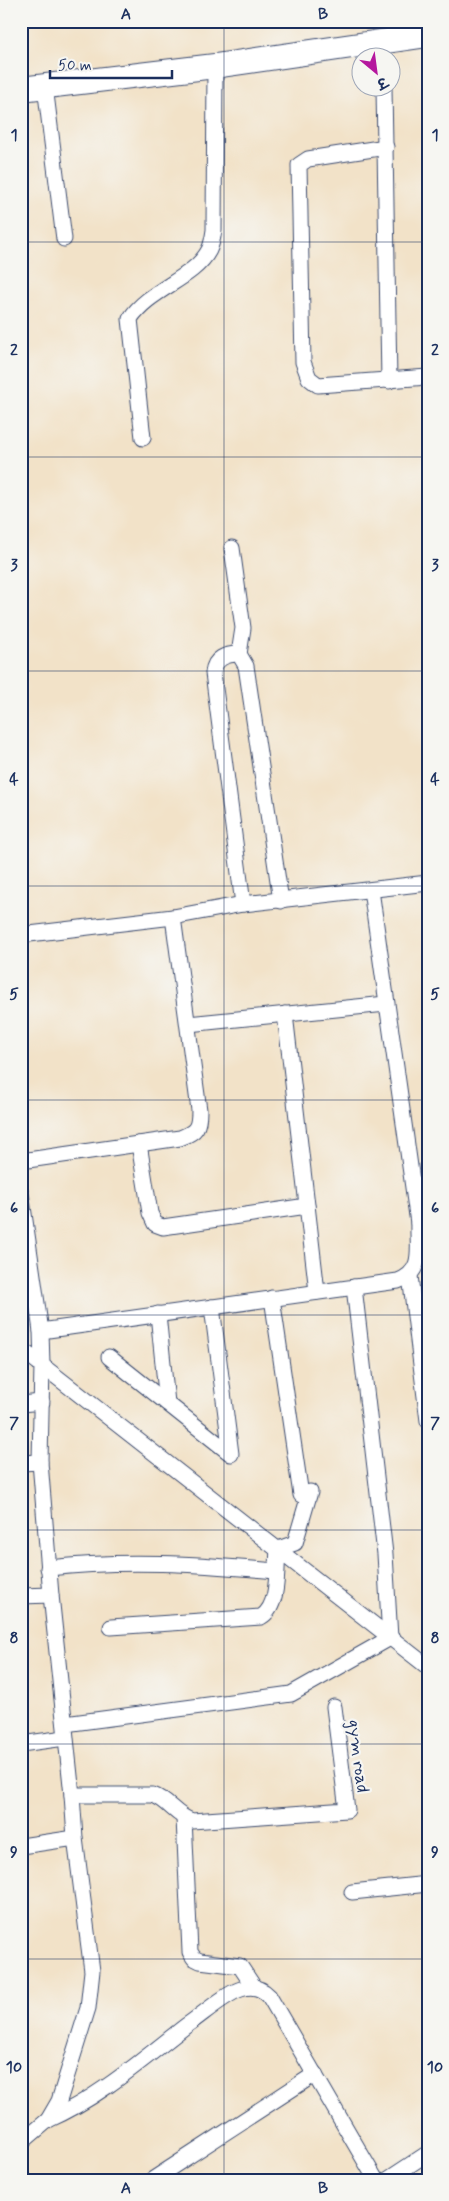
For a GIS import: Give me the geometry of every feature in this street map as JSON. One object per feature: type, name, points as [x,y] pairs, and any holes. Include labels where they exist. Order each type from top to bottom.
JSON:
[{"type":"main road","points":[[389,48],[428,35]]},
{"type":"main road","points":[[21,89],[215,66],[352,53]]},
{"type":"street","points":[[143,438],[130,318],[139,306],[202,261],[210,248],[214,230],[215,66]]},
{"type":"street","points":[[44,86],[64,239]]},
{"type":"street","points":[[384,98],[389,381]]},
{"type":"street","points":[[386,148],[308,159],[299,165],[305,370],[309,378],[318,385],[428,377]]},
{"type":"street","points":[[232,548],[243,628],[239,654],[246,666],[281,901]]},
{"type":"street","points":[[239,654],[230,654],[220,659],[214,664],[213,673],[243,904]]},
{"type":"street","points":[[21,935],[173,917],[243,904],[281,901],[428,882]]},
{"type":"street","points":[[41,1330],[398,1281],[410,1276],[416,1267],[423,1219],[386,1004],[371,890]]},
{"type":"street","points":[[21,1161],[180,1138],[194,1133],[199,1125],[199,1110],[173,917]]},
{"type":"street","points":[[188,1024],[386,1004]]},
{"type":"street","points":[[285,1014],[317,1292]]},
{"type":"street","points":[[139,1144],[150,1213],[155,1224],[163,1227],[307,1206]]},
{"type":"street","points":[[21,1193],[41,1330],[42,1402],[40,1462],[48,1568],[75,1838],[92,1971],[88,2008],[59,2101],[48,2120]]},
{"type":"street","points":[[410,1276],[428,1421]]},
{"type":"street","points":[[354,1287],[385,1554],[390,1638]]},
{"type":"street","points":[[272,1298],[306,1494],[295,1543],[278,1549]]},
{"type":"street","points":[[109,1357],[168,1403],[228,1454],[232,1453],[212,1307]]},
{"type":"street","points":[[158,1314],[168,1403]]},
{"type":"street","points":[[21,1349],[428,1667]]},
{"type":"street","points":[[21,1404],[42,1402]]},
{"type":"street","points":[[21,1463],[40,1462]]},
{"type":"street","points":[[111,1627],[261,1616],[268,1613],[273,1604],[278,1549]]},
{"type":"street","points":[[48,1568],[146,1562],[184,1562],[276,1571]]},
{"type":"street","points":[[21,1596],[51,1595]]},
{"type":"street","points":[[21,1744],[65,1731],[291,1694],[390,1638]]},
{"type":"street","name":"gym road","points":[[184,1818],[192,1821],[346,1810],[334,1707]]},
{"type":"street","points":[[72,1795],[153,1795],[161,1798],[184,1818],[190,1952],[194,1958],[200,1961],[240,1966],[254,1987]]},
{"type":"street","points":[[21,1846],[75,1838]]},
{"type":"street","points":[[352,1892],[428,1884]]},
{"type":"street","points":[[21,2143],[48,2120],[84,2103],[208,2010],[240,1989],[254,1987],[263,1990],[269,1996],[376,2180]]},
{"type":"street","points":[[152,2180],[314,2074]]},
{"type":"street","points":[[387,2180],[428,2153]]},
{"type":"street","points":[[21,2173],[24,2180]]}]
